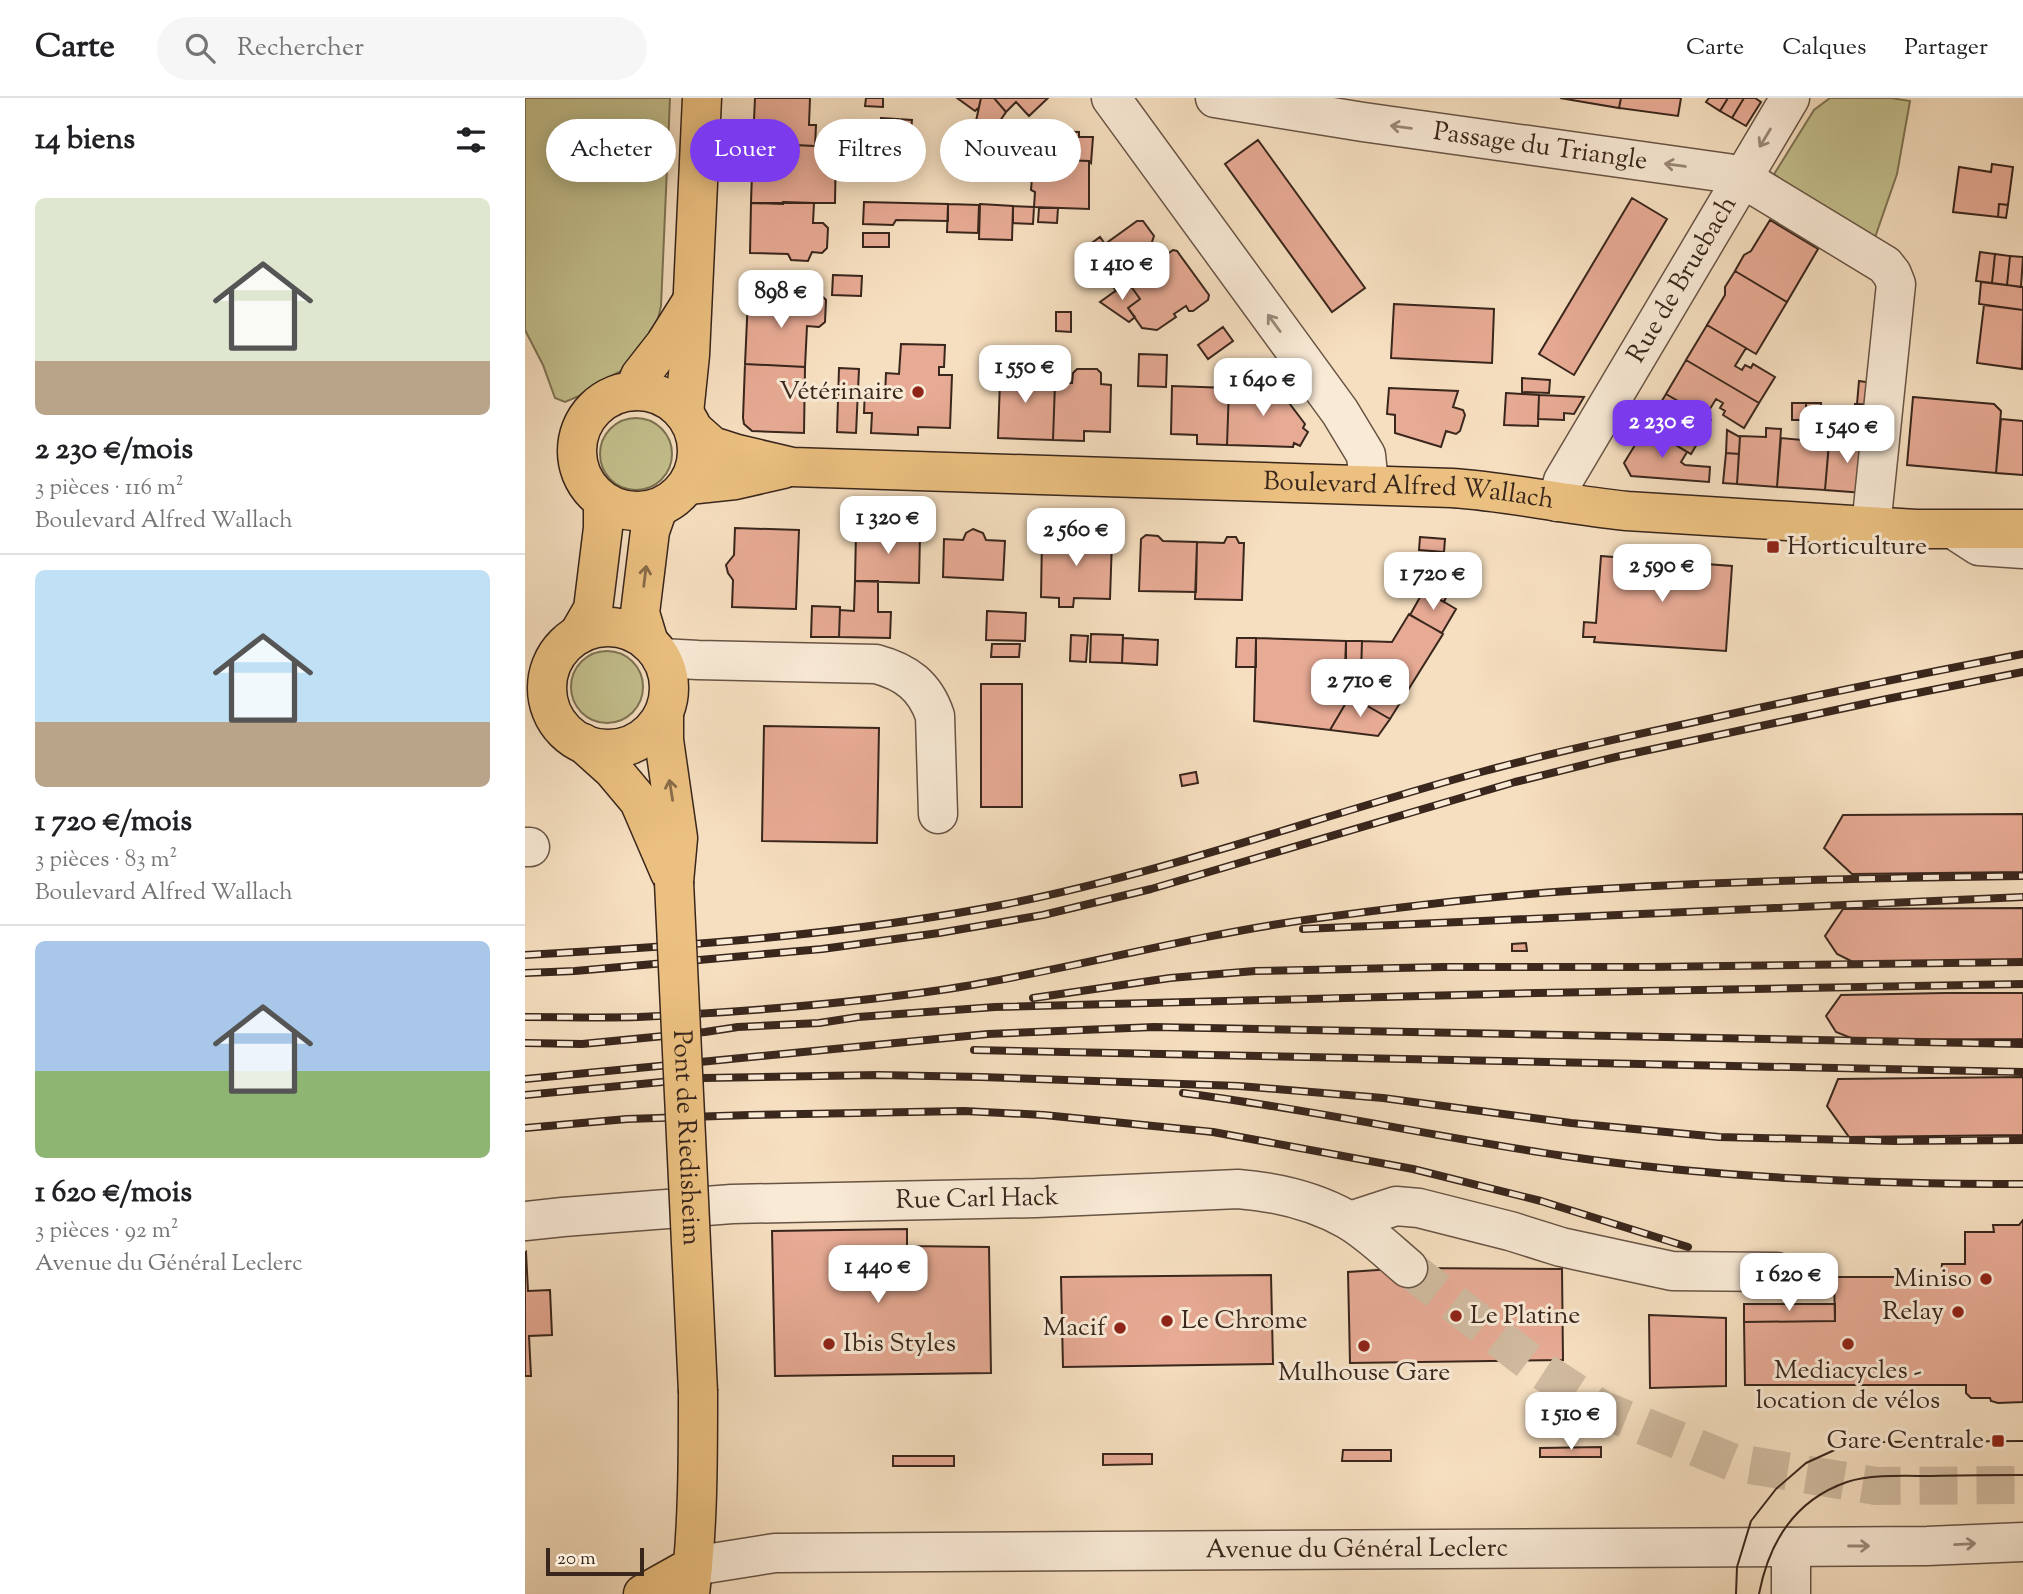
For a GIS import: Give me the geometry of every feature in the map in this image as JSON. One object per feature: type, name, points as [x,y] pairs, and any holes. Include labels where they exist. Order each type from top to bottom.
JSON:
[{"type":"main road","points":[[689,422],[670,401],[652,393],[633,391],[615,395],[598,404],[585,418],[578,435],[576,454],[580,472],[589,489],[603,502],[621,510],[639,512],[658,508],[675,499],[688,485],[695,468],[697,449],[689,422],[702,98]]},
{"type":"main road","points":[[633,391],[640,376],[692,302]]},
{"type":"main road","name":"Boulevard Alfred Wallach","points":[[689,422],[712,446],[792,467],[1369,484],[1490,491],[1627,511],[1871,527],[2023,529]]},
{"type":"main road","name":"Boulevard Alfred Wallach","points":[[688,485],[735,480],[792,467]]},
{"type":"main road","points":[[578,635],[593,609],[603,528],[603,502]]},
{"type":"main road","points":[[658,508],[650,531],[640,613],[668,676],[669,695],[664,713],[664,740],[678,838],[674,882]]},
{"type":"main road","points":[[655,650],[633,632],[615,627],[596,628],[578,635],[539,664],[547,681],[548,700],[540,719],[583,743],[614,770],[639,802],[674,882]]},
{"type":"main road","points":[[583,743],[601,749],[620,748],[638,741],[653,729],[664,713]]},
{"type":"main road","name":"Pont de Riedisheim","points":[[674,882],[698,1392],[692,1580]]},
{"type":"main road","points":[[643,1594],[692,1580]]},
{"type":"street","points":[[1111,98],[1339,412],[1366,455],[1369,484]]},
{"type":"street","name":"Passage du Triangle","points":[[1215,98],[1363,122],[1727,173],[1742,178],[1885,265],[1896,284],[1871,527]]},
{"type":"street","name":"Rue de Bruebach","points":[[1557,502],[1563,481],[1790,98]]},
{"type":"street","points":[[1956,530],[1979,546],[2023,549]]},
{"type":"street","points":[[655,650],[698,660],[876,664],[894,668],[921,689],[936,716],[937,814]]},
{"type":"street","name":"Rue Carl Hack","points":[[525,1221],[732,1204],[836,1216],[1036,1198],[1238,1189],[1297,1197],[1319,1205],[1350,1221],[1408,1268]]},
{"type":"street","points":[[1350,1221],[1396,1206],[1419,1208],[1561,1247],[1672,1271],[1777,1272]]},
{"type":"street","name":"Avenue du Général Leclerc","points":[[692,1580],[775,1553],[1927,1546],[2023,1542]]},
{"type":"street","points":[[1791,1547],[1791,1594]]},
{"type":"shaded area","points":[[525,98],[670,98],[669,119],[546,119],[546,182],[666,182],[661,306],[655,331],[623,370],[565,402],[555,398],[543,365],[525,330]]},
{"type":"shaded area","points":[[1830,98],[1891,98],[1910,101],[1897,174],[1872,246],[1768,184],[1814,110]]},
{"type":"shaded area","points":[[636,418],[656,424],[666,434],[672,454],[666,474],[656,484],[636,490],[616,484],[606,474],[600,454],[606,434],[616,424]]},
{"type":"shaded area","points":[[607,651],[627,657],[637,667],[643,687],[637,707],[627,717],[607,723],[587,717],[577,707],[571,687],[577,667],[587,657]]},
{"type":"building","points":[[755,98],[810,98],[809,125],[814,125],[814,146],[800,145],[800,119],[754,119]]},
{"type":"building","points":[[866,98],[883,98],[883,107],[865,106]]},
{"type":"building","points":[[957,98],[981,98],[978,111],[975,111]]},
{"type":"building","points":[[981,98],[994,98],[1006,112],[1001,119],[976,119]]},
{"type":"building","points":[[994,98],[1048,98],[1029,116],[1016,102],[1006,112]]},
{"type":"building","points":[[1560,98],[1621,98],[1619,108]]},
{"type":"building","points":[[1621,98],[1681,98],[1678,116],[1619,108]]},
{"type":"building","points":[[1709,98],[1728,98],[1720,111],[1706,102]]},
{"type":"building","points":[[1728,98],[1744,98],[1732,118],[1720,111]]},
{"type":"building","points":[[1744,98],[1755,98],[1761,102],[1746,126],[1732,118]]},
{"type":"building","points":[[1081,137],[1093,137],[1091,163],[1081,161]]},
{"type":"building","points":[[1258,140],[1365,288],[1332,312],[1225,164]]},
{"type":"building","points":[[800,145],[814,146],[814,182],[835,182],[835,203],[751,203],[752,182],[800,182]]},
{"type":"building","points":[[1081,161],[1089,161],[1089,209],[1034,207],[1035,192],[1031,190],[1032,182],[1081,182]]},
{"type":"building","points":[[1992,164],[2013,167],[2008,205],[1999,204],[1998,217],[1953,212],[1959,167],[1991,172]]},
{"type":"building","points":[[1632,198],[1667,219],[1574,375],[1539,354]]},
{"type":"building","points":[[864,202],[948,204],[948,221],[896,220],[893,225],[863,224]]},
{"type":"building","points":[[751,203],[814,203],[813,223],[823,223],[828,228],[827,248],[822,253],[812,252],[808,261],[791,260],[788,254],[750,253]]},
{"type":"building","points":[[948,204],[979,205],[978,233],[947,232]]},
{"type":"building","points":[[980,204],[1013,206],[1012,240],[979,239]]},
{"type":"building","points":[[1999,204],[2008,205],[2006,218],[1998,217]]},
{"type":"building","points":[[1013,206],[1034,207],[1033,224],[1013,223]]},
{"type":"building","points":[[1039,208],[1058,208],[1057,223],[1038,222]]},
{"type":"building","points":[[1770,220],[1818,249],[1787,302],[1735,271]]},
{"type":"building","points":[[1137,221],[1143,221],[1154,236],[1152,242],[1163,257],[1116,291],[1105,275],[1099,280],[1089,265],[1094,261],[1085,248],[1100,237],[1105,244]]},
{"type":"building","points":[[863,233],[889,233],[889,247],[863,247]]},
{"type":"building","points":[[1173,250],[1177,251],[1209,295],[1208,300],[1193,311],[1189,311],[1186,306],[1157,330],[1142,328],[1128,308],[1140,299],[1128,282]]},
{"type":"building","points":[[1980,252],[1995,254],[1992,283],[1976,281]]},
{"type":"building","points":[[1995,254],[2010,256],[2007,285],[1992,283]]},
{"type":"building","points":[[2010,256],[2023,257],[2021,287],[2007,285]]},
{"type":"building","points":[[1735,271],[1787,302],[1756,354],[1707,325],[1725,295],[1725,287]]},
{"type":"building","points":[[833,275],[862,276],[861,296],[832,295]]},
{"type":"building","points":[[1128,282],[1140,299],[1128,308],[1135,317],[1129,322],[1100,302]]},
{"type":"building","points":[[1981,282],[2023,287],[2023,310],[1979,304]]},
{"type":"building","points":[[813,295],[821,295],[826,300],[825,322],[819,327],[807,326],[805,367],[745,364],[748,298],[808,300]]},
{"type":"building","points":[[1394,304],[1494,309],[1492,363],[1391,358]]},
{"type":"building","points":[[1984,305],[2023,310],[2022,369],[1977,363]]},
{"type":"building","points":[[1056,312],[1071,312],[1071,332],[1056,331]]},
{"type":"building","points":[[1707,325],[1746,348],[1735,366],[1742,370],[1745,365],[1751,368],[1753,364],[1775,377],[1759,403],[1686,360]]},
{"type":"building","points":[[1223,327],[1233,341],[1208,359],[1198,345]]},
{"type":"building","name":"Vétérinaire","points":[[901,344],[945,345],[944,367],[939,367],[939,375],[952,375],[950,428],[918,427],[918,435],[871,433],[872,413],[864,413],[865,388],[881,389],[881,396],[885,396],[886,373],[899,374]]},
{"type":"building","points":[[1139,354],[1167,355],[1166,387],[1138,386]]},
{"type":"building","points":[[1011,360],[1025,361],[1028,364],[1028,374],[1033,382],[1055,383],[1053,440],[998,438],[1000,381]]},
{"type":"building","points":[[1686,360],[1759,403],[1744,428],[1723,415],[1725,411],[1720,408],[1723,403],[1716,399],[1705,417],[1666,394]]},
{"type":"building","points":[[745,364],[805,367],[804,433],[752,431],[744,424]]},
{"type":"building","points":[[839,368],[859,369],[856,433],[837,432]]},
{"type":"building","points":[[1077,369],[1097,369],[1101,373],[1101,384],[1111,385],[1110,432],[1084,431],[1084,441],[1053,440],[1055,383],[1072,383],[1073,373]]},
{"type":"building","points":[[1261,377],[1271,379],[1305,424],[1303,428],[1308,432],[1300,446],[1294,443],[1293,447],[1227,445],[1229,388],[1231,387],[1230,391],[1250,392],[1251,385]]},
{"type":"building","points":[[1522,378],[1550,380],[1549,393],[1522,392]]},
{"type":"building","points":[[1859,381],[1873,383],[1871,405],[1857,404]]},
{"type":"building","points":[[1172,386],[1229,388],[1227,445],[1197,444],[1197,435],[1171,434]]},
{"type":"building","points":[[1389,388],[1458,391],[1453,407],[1463,410],[1465,415],[1460,431],[1456,434],[1446,431],[1441,447],[1395,433],[1395,415],[1387,414]]},
{"type":"building","points":[[1506,393],[1539,395],[1538,426],[1504,425]]},
{"type":"building","points":[[1666,394],[1711,420],[1691,454],[1646,427]]},
{"type":"building","points":[[1539,395],[1584,397],[1574,414],[1564,413],[1564,420],[1538,419]]},
{"type":"building","points":[[1913,397],[1994,404],[2001,411],[1996,473],[1907,465]]},
{"type":"building","points":[[1792,403],[1806,403],[1806,420],[1792,420]]},
{"type":"building","points":[[1806,403],[1821,403],[1820,421],[1806,420]]},
{"type":"building","points":[[1855,404],[1871,405],[1870,422],[1854,421]]},
{"type":"building","points":[[2001,419],[2023,421],[2023,475],[1996,473]]},
{"type":"building","points":[[1646,427],[1687,452],[1681,462],[1685,465],[1710,467],[1709,482],[1631,476],[1624,463]]},
{"type":"building","points":[[1766,428],[1781,429],[1777,487],[1737,484],[1740,436],[1766,437]]},
{"type":"building","points":[[1727,430],[1740,437],[1739,454],[1726,453]]},
{"type":"building","points":[[1814,431],[1830,432],[1825,490],[1777,487],[1781,438],[1813,441]]},
{"type":"building","points":[[1852,434],[1868,435],[1864,493],[1825,490],[1829,442],[1851,443]]},
{"type":"building","points":[[1726,453],[1739,454],[1737,484],[1723,483]]},
{"type":"building","points":[[889,524],[896,527],[900,533],[920,534],[919,583],[855,581],[856,532],[877,533],[881,527]]},
{"type":"building","points":[[735,528],[799,530],[796,609],[732,607],[733,580],[726,565],[734,555]]},
{"type":"building","points":[[973,529],[983,533],[986,540],[1005,541],[1003,580],[943,577],[944,539],[963,540],[966,533]]},
{"type":"building","points":[[1075,531],[1084,532],[1089,539],[1112,540],[1110,599],[1074,598],[1073,607],[1059,607],[1059,598],[1041,597],[1042,538],[1065,538]]},
{"type":"building","points":[[1146,535],[1158,536],[1163,541],[1197,542],[1196,592],[1139,591],[1141,539]]},
{"type":"building","points":[[1227,537],[1236,537],[1239,543],[1244,543],[1242,600],[1195,599],[1197,542],[1224,543]]},
{"type":"building","points":[[1420,537],[1445,539],[1444,552],[1419,550]]},
{"type":"building","points":[[1601,556],[1732,566],[1726,651],[1594,642],[1595,637],[1583,637],[1584,622],[1596,623]]},
{"type":"building","points":[[855,581],[878,581],[878,612],[891,612],[890,638],[839,637],[840,610],[854,611]]},
{"type":"building","points":[[1424,590],[1456,609],[1442,633],[1410,615]]},
{"type":"building","points":[[1440,591],[1447,595],[1444,602],[1437,598]]},
{"type":"building","points":[[812,606],[840,607],[839,637],[811,637]]},
{"type":"building","points":[[987,611],[1026,613],[1025,641],[986,640]]},
{"type":"building","points":[[1409,614],[1443,634],[1390,719],[1344,695],[1345,681],[1358,682],[1361,676],[1362,641],[1392,642]]},
{"type":"building","points":[[1091,634],[1123,635],[1122,663],[1090,662]]},
{"type":"building","points":[[1071,635],[1088,636],[1086,662],[1070,661]]},
{"type":"building","points":[[1123,638],[1158,640],[1157,665],[1122,663]]},
{"type":"building","points":[[1237,638],[1256,638],[1256,667],[1236,667]]},
{"type":"building","points":[[1256,638],[1346,641],[1344,695],[1350,696],[1330,730],[1254,721]]},
{"type":"building","points":[[1346,641],[1362,641],[1361,673],[1346,672]]},
{"type":"building","points":[[992,644],[1020,644],[1019,657],[991,657]]},
{"type":"building","points":[[1346,672],[1361,673],[1358,682],[1345,681]]},
{"type":"building","points":[[981,684],[1022,684],[1022,807],[981,807]]},
{"type":"building","points":[[1350,696],[1390,719],[1378,736],[1330,730]]},
{"type":"building","points":[[764,726],[879,728],[877,843],[762,841]]},
{"type":"building","points":[[1196,772],[1198,783],[1182,786],[1180,775]]},
{"type":"building","points":[[2023,814],[2023,872],[1852,874],[1824,848],[1843,815]]},
{"type":"building","points":[[2023,908],[2023,960],[1853,962],[1837,954],[1825,936],[1843,909]]},
{"type":"building","points":[[1526,943],[1527,951],[1512,951],[1512,944]]},
{"type":"building","points":[[2023,993],[2023,1039],[1856,1040],[1836,1032],[1826,1016],[1841,995]]},
{"type":"building","points":[[2023,1077],[2023,1135],[1849,1137],[1827,1106],[1838,1079]]},
{"type":"building","points":[[2023,1220],[2023,1402],[1998,1403],[1990,1398],[1971,1398],[1966,1393],[1966,1385],[1745,1385],[1744,1322],[1835,1321],[1834,1277],[1941,1277],[1942,1264],[1965,1264],[1965,1232],[1994,1232],[1993,1225],[2019,1225]]},
{"type":"building","points":[[907,1229],[907,1246],[989,1247],[991,1373],[775,1376],[772,1231]]},
{"type":"building","points":[[526,1252],[528,1291],[550,1290],[552,1335],[529,1336],[531,1376],[525,1376]]},
{"type":"building","name":"Le Platine","points":[[1408,1268],[1562,1269],[1563,1360],[1350,1363],[1348,1272]]},
{"type":"building","name":"Le Chrome","points":[[1271,1275],[1273,1364],[1063,1367],[1061,1277]]},
{"type":"building","points":[[1744,1304],[1835,1304],[1835,1321],[1744,1322]]},
{"type":"building","points":[[1649,1315],[1726,1318],[1726,1386],[1650,1388]]},
{"type":"building","points":[[1601,1447],[1601,1457],[1540,1457],[1540,1448]]},
{"type":"building","points":[[1343,1450],[1391,1450],[1391,1461],[1342,1461]]},
{"type":"building","points":[[1103,1454],[1152,1454],[1152,1464],[1103,1465]]},
{"type":"building","points":[[893,1456],[954,1456],[954,1466],[893,1466]]},
{"type":"tunnel","points":[[1408,1268],[1535,1366],[1601,1409],[1732,1462],[1876,1486],[2023,1485]]},
{"type":"tram line","points":[[1736,1594],[1737,1567],[1751,1521],[1776,1489],[1806,1463],[1839,1448],[1876,1442],[2023,1441]]},
{"type":"tram line","points":[[1759,1594],[1770,1557],[1787,1525],[1813,1500],[1829,1490],[1857,1479],[1878,1477],[2023,1475]]},
{"type":"railway","points":[[525,955],[646,948],[827,931],[1007,904],[1127,876],[1535,758],[1780,703],[2023,654]]},
{"type":"railway","points":[[525,973],[822,949],[1043,915],[1151,889],[1515,782],[1616,757],[2023,672]]},
{"type":"railway","points":[[525,1017],[678,1015],[871,999],[1038,973],[1260,927],[1503,896],[1739,882],[2023,876]]},
{"type":"railway","points":[[1303,929],[2023,897]]},
{"type":"railway","points":[[1033,998],[1170,978],[1255,971],[2023,962]]},
{"type":"railway","points":[[525,1043],[582,1044],[738,1027],[819,1023],[858,1017],[995,1007],[2023,984]]},
{"type":"railway","points":[[525,1079],[988,1034],[1154,1027],[2023,1044]]},
{"type":"railway","points":[[974,1050],[2023,1072]]},
{"type":"railway","points":[[525,1095],[704,1078],[878,1075],[981,1077],[1239,1086],[1383,1098],[1571,1123],[1719,1137],[1894,1141],[2023,1140]]},
{"type":"railway","points":[[1183,1093],[1621,1164],[1793,1178],[2023,1184]]},
{"type":"railway","points":[[525,1128],[627,1119],[964,1111],[1044,1115],[1213,1132],[1413,1169],[1541,1201],[1688,1247]]},
{"type":"place","name":"Vétérinaire","points":[[918,392]]},
{"type":"place","name":"Horticulture","points":[[1773,547]]},
{"type":"place","name":"Miniso","points":[[1986,1279]]},
{"type":"place","name":"Relay","points":[[1958,1312]]},
{"type":"place","name":"Le Platine","points":[[1456,1316]]},
{"type":"place","name":"Le Chrome","points":[[1167,1321]]},
{"type":"place","name":"Macif","points":[[1120,1328]]},
{"type":"place","name":"Ibis Styles","points":[[829,1344]]},
{"type":"place","name":"Mediacycles - location de vélos","points":[[1848,1344]]},
{"type":"place","name":"Mulhouse Gare","points":[[1364,1346]]},
{"type":"place","name":"Gare Centrale","points":[[1998,1441]]}]
